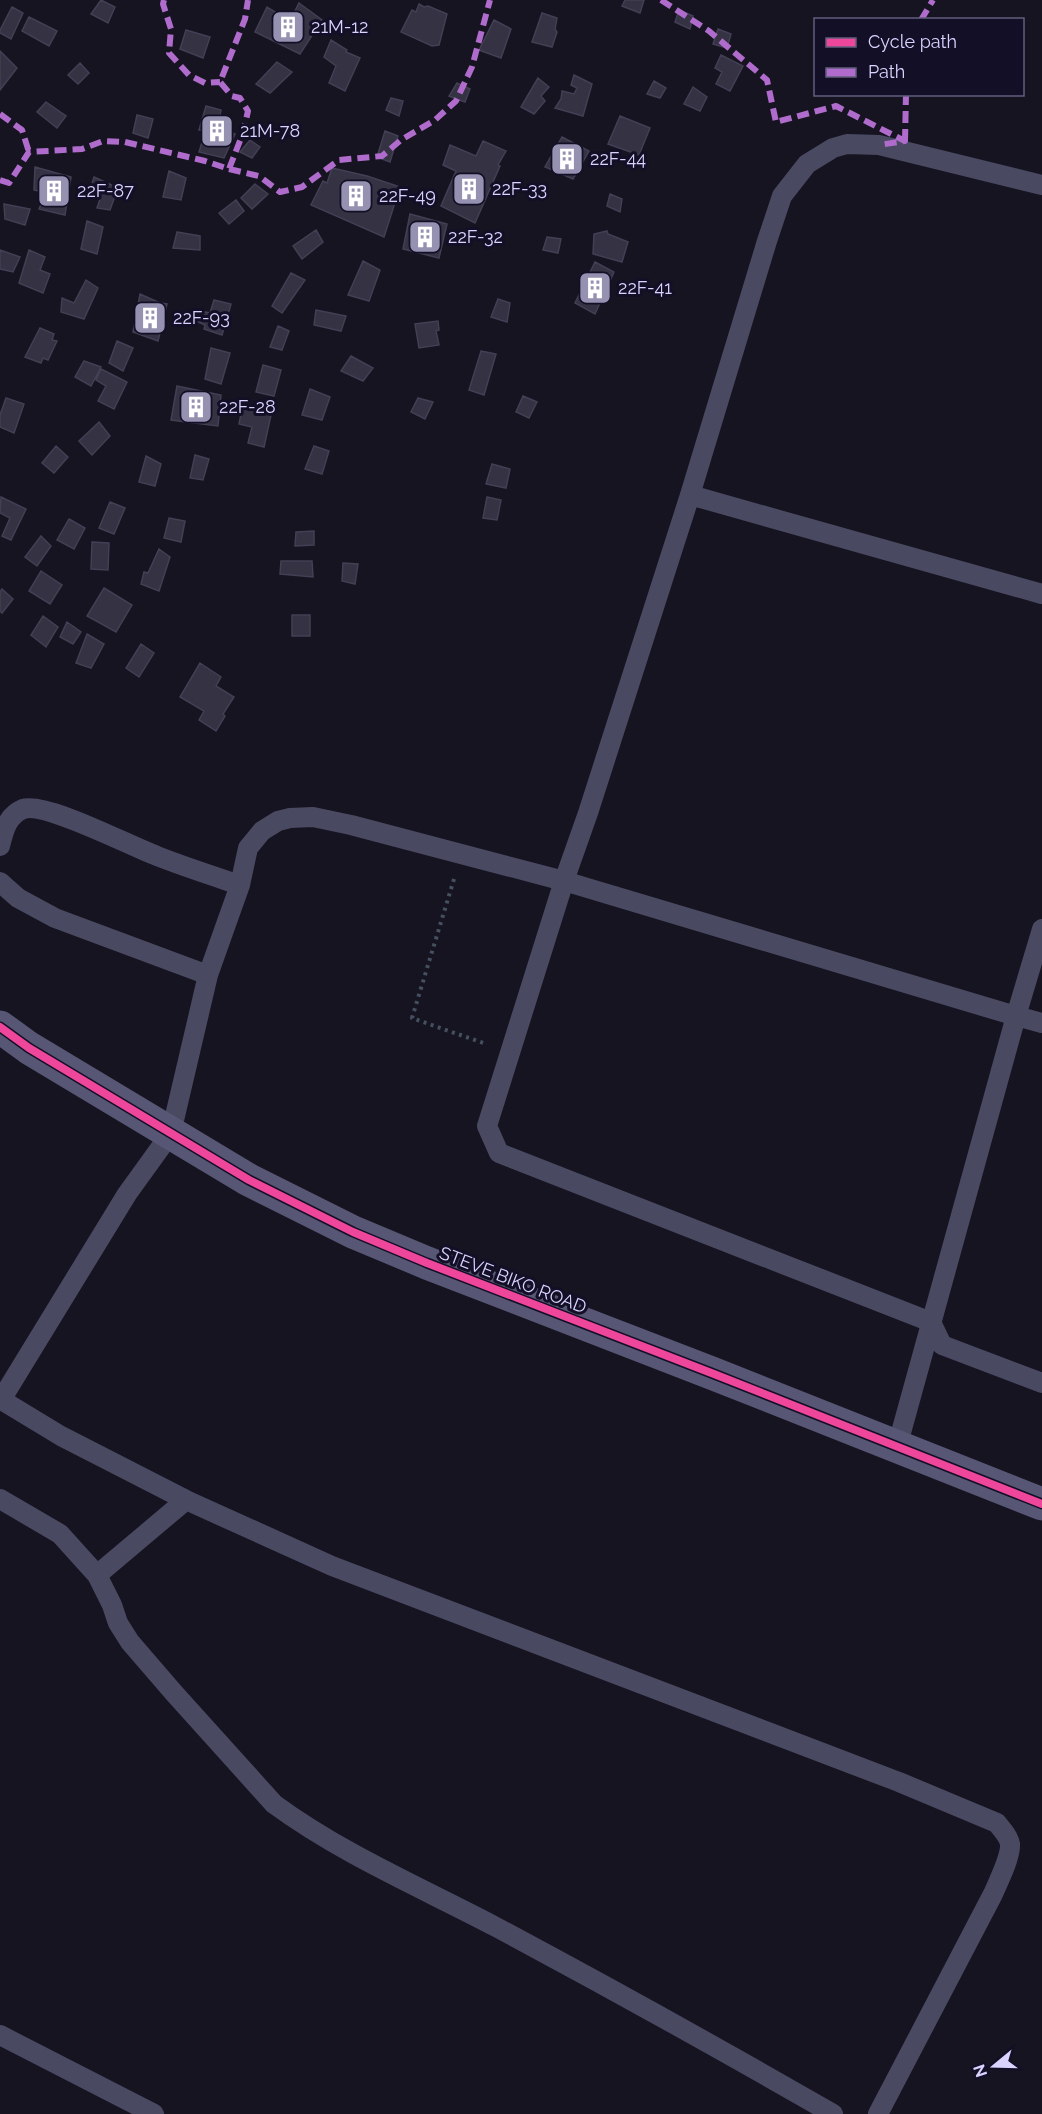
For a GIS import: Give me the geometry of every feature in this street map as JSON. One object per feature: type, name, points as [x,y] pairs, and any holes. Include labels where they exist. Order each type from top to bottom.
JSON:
[{"type":"street","name":"STEVE BIKO ROAD","points":[[0,1028],[29,1048],[249,1180],[353,1232],[1042,1504]]},
{"type":"lane","points":[[1042,185],[879,145],[847,144],[833,148],[807,164],[782,196],[690,495],[487,1126],[499,1153],[931,1322],[942,1345],[1042,1383]]},
{"type":"lane","points":[[690,495],[1042,594]]},
{"type":"lane","points":[[0,846],[7,822],[12,816],[24,808],[35,807],[57,813],[157,856],[240,885]]},
{"type":"lane","points":[[878,2114],[993,1894],[1010,1844],[997,1823],[899,1782],[332,1566],[186,1500],[61,1436],[0,1399],[127,1194],[171,1133],[208,975],[240,885],[248,848],[269,825],[290,818],[313,818],[351,825],[564,881],[1042,1023]]},
{"type":"lane","points":[[0,882],[18,898],[55,918],[208,975]]},
{"type":"lane","points":[[897,1447],[1042,929]]},
{"type":"lane","points":[[0,1499],[60,1534],[97,1575],[118,1623],[130,1642],[267,1797],[294,1819],[711,2044],[833,2114]]},
{"type":"lane","points":[[97,1575],[186,1500]]},
{"type":"lane","points":[[0,2035],[154,2114]]},
{"type":"path","points":[[462,854],[412,1018],[510,1053]]},
{"type":"building","points":[[101,0],[115,7],[108,23],[91,14]]},
{"type":"building","points":[[625,0],[644,0],[640,13],[622,6]]},
{"type":"building","name":"21M-12","points":[[299,3],[322,20],[300,54],[255,32],[267,7],[290,21]]},
{"type":"building","points":[[419,4],[447,14],[439,45],[432,46],[401,32],[412,10],[416,12]]},
{"type":"building","points":[[12,7],[23,13],[11,39],[0,33],[0,30]]},
{"type":"building","points":[[679,10],[693,16],[690,29],[675,22]]},
{"type":"building","points":[[542,13],[557,18],[555,29],[557,32],[552,47],[532,42]]},
{"type":"building","points":[[29,17],[57,31],[49,46],[22,31]]},
{"type":"building","points":[[494,20],[511,29],[501,58],[479,50]]},
{"type":"building","points":[[718,29],[731,34],[727,48],[713,44]]},
{"type":"building","points":[[186,30],[210,37],[203,58],[180,49]]},
{"type":"building","points":[[331,40],[347,50],[346,52],[360,58],[345,91],[329,83],[336,66],[324,57]]},
{"type":"building","points":[[0,51],[17,68],[0,90]]},
{"type":"building","points":[[721,55],[743,66],[730,91],[716,84],[722,72],[715,68]]},
{"type":"building","points":[[277,62],[292,72],[270,93],[256,84]]},
{"type":"building","points":[[80,63],[89,73],[78,84],[68,75]]},
{"type":"building","points":[[574,75],[592,84],[583,116],[555,108],[561,99],[562,91],[574,94],[577,88],[571,85]]},
{"type":"building","points":[[538,78],[549,87],[541,96],[545,101],[534,114],[521,107]]},
{"type":"building","points":[[654,81],[666,88],[660,98],[647,94]]},
{"type":"building","points":[[457,83],[470,89],[465,102],[449,96]]},
{"type":"building","points":[[693,87],[707,97],[700,111],[684,104]]},
{"type":"building","points":[[391,98],[403,101],[399,116],[386,110]]},
{"type":"building","points":[[46,102],[66,116],[57,128],[37,112]]},
{"type":"building","name":"21M-78","points":[[206,106],[221,110],[218,126],[235,134],[224,158],[199,152],[203,139],[211,140],[213,133],[199,130]]},
{"type":"building","points":[[137,115],[153,119],[148,138],[133,133]]},
{"type":"building","points":[[620,116],[650,128],[639,155],[608,144]]},
{"type":"building","points":[[385,131],[398,136],[390,162],[377,157]]},
{"type":"building","name":"22F-44","points":[[562,137],[589,151],[573,179],[545,167]]},
{"type":"building","points":[[250,140],[260,147],[252,158],[240,152]]},
{"type":"building","name":"22F-33","points":[[483,141],[506,151],[498,165],[500,166],[475,223],[441,206],[456,171],[443,165],[450,145],[476,156]]},
{"type":"building","name":"22F-87","points":[[35,167],[71,177],[65,215],[39,209],[46,193],[34,190]]},
{"type":"building","name":"22F-49","points":[[332,168],[400,187],[384,237],[311,205],[323,181],[327,183]]},
{"type":"building","points":[[169,171],[186,178],[181,200],[163,197]]},
{"type":"building","points":[[94,177],[118,188],[110,210],[97,208],[101,196],[90,190]]},
{"type":"building","points":[[255,184],[268,194],[252,209],[241,198]]},
{"type":"building","points":[[610,194],[622,199],[620,212],[607,206]]},
{"type":"building","points":[[236,200],[244,211],[229,224],[219,213]]},
{"type":"building","points":[[4,204],[30,209],[25,225],[5,219]]},
{"type":"building","name":"22F-32","points":[[410,214],[447,224],[439,258],[403,249]]},
{"type":"building","points":[[87,221],[103,227],[97,254],[81,249]]},
{"type":"building","points":[[316,230],[323,242],[302,259],[293,246]]},
{"type":"building","points":[[607,231],[608,234],[628,242],[622,262],[593,254],[594,234]]},
{"type":"building","points":[[177,232],[200,236],[200,250],[173,248]]},
{"type":"building","points":[[547,237],[561,239],[558,253],[543,250]]},
{"type":"building","points":[[0,250],[20,257],[13,272],[0,269]]},
{"type":"building","points":[[29,250],[45,257],[40,270],[50,274],[43,293],[19,283]]},
{"type":"building","points":[[363,261],[380,270],[369,301],[348,295]]},
{"type":"building","name":"22F-41","points":[[595,262],[614,272],[595,314],[575,303]]},
{"type":"building","points":[[291,273],[305,280],[282,313],[272,306]]},
{"type":"building","points":[[86,280],[98,288],[84,319],[61,312],[62,298],[74,303]]},
{"type":"building","name":"22F-93","points":[[140,294],[167,304],[158,341],[133,332]]},
{"type":"building","points":[[498,299],[510,303],[507,322],[491,317]]},
{"type":"building","points":[[214,300],[231,304],[222,335],[204,329],[205,325],[196,321],[196,310],[210,313]]},
{"type":"building","points":[[316,310],[346,316],[341,331],[314,325]]},
{"type":"building","points":[[438,321],[439,330],[436,331],[439,345],[419,348],[415,324]]},
{"type":"building","points":[[278,326],[289,331],[282,350],[270,347]]},
{"type":"building","points":[[40,328],[54,334],[52,340],[57,341],[48,360],[43,358],[41,363],[25,357]]},
{"type":"building","points":[[117,341],[133,348],[123,371],[109,363]]},
{"type":"building","points":[[211,348],[230,353],[221,384],[205,379]]},
{"type":"building","points":[[481,351],[496,354],[484,395],[469,390]]},
{"type":"building","points":[[351,356],[373,368],[363,381],[341,371]]},
{"type":"building","points":[[84,361],[101,367],[91,386],[75,377]]},
{"type":"building","points":[[263,365],[281,370],[274,396],[256,392]]},
{"type":"building","points":[[101,369],[127,382],[114,409],[98,401],[106,386],[96,380]]},
{"type":"building","name":"22F-28","points":[[177,386],[221,395],[218,426],[171,420]]},
{"type":"building","points":[[310,389],[330,397],[322,420],[302,415]]},
{"type":"building","points":[[523,396],[537,402],[529,418],[516,412]]},
{"type":"building","points":[[6,398],[24,404],[14,433],[0,427],[0,415]]},
{"type":"building","points":[[418,398],[433,402],[425,419],[411,412]]},
{"type":"building","points":[[242,409],[271,415],[264,447],[248,443],[252,427],[239,424]]},
{"type":"building","points":[[99,422],[110,436],[92,455],[79,441]]},
{"type":"building","points":[[56,446],[68,457],[54,473],[42,463]]},
{"type":"building","points":[[314,446],[329,451],[322,474],[305,469]]},
{"type":"building","points":[[195,455],[209,459],[203,480],[190,478]]},
{"type":"building","points":[[146,456],[161,464],[155,486],[139,482]]},
{"type":"building","points":[[492,464],[510,469],[506,488],[486,484]]},
{"type":"building","points":[[1,497],[26,509],[11,540],[2,536],[10,518],[0,513]]},
{"type":"building","points":[[487,497],[501,500],[497,520],[483,518]]},
{"type":"building","points":[[110,502],[125,508],[114,534],[99,528]]},
{"type":"building","points":[[169,518],[185,521],[181,542],[164,538]]},
{"type":"building","points":[[69,519],[85,528],[74,549],[57,540]]},
{"type":"building","points":[[314,531],[314,545],[295,546],[296,532]]},
{"type":"building","points":[[41,536],[51,546],[37,566],[25,557]]},
{"type":"building","points":[[92,542],[109,543],[108,570],[91,569]]},
{"type":"building","points":[[159,549],[170,557],[159,591],[141,584],[144,572],[148,573]]},
{"type":"building","points":[[281,561],[312,561],[313,577],[280,574]]},
{"type":"building","points":[[343,563],[358,564],[355,584],[342,581]]},
{"type":"building","points":[[41,571],[62,585],[50,604],[29,591]]},
{"type":"building","points":[[104,588],[132,605],[116,632],[87,616]]},
{"type":"building","points":[[2,589],[13,599],[2,613],[0,611],[0,592]]},
{"type":"building","points":[[292,615],[310,615],[310,636],[292,636]]},
{"type":"building","points":[[43,616],[58,627],[46,647],[31,635]]},
{"type":"building","points":[[67,622],[81,632],[73,644],[60,637]]},
{"type":"building","points":[[87,634],[104,644],[91,668],[76,663]]},
{"type":"building","points":[[141,644],[154,653],[139,677],[126,668]]},
{"type":"building","points":[[200,663],[221,677],[216,686],[234,697],[216,731],[199,720],[204,711],[180,697]]},
{"type":"marked path","points":[[164,0],[163,4],[171,29],[169,53],[189,75],[205,83],[220,82]]},
{"type":"marked path","points":[[0,180],[9,183],[29,152],[82,149],[103,141],[125,142],[229,169],[243,133],[248,111],[240,98],[232,96],[220,82],[245,19],[248,0]]},
{"type":"marked path","points":[[229,169],[259,176],[280,192],[302,187],[339,160],[382,156],[401,140],[435,120],[456,101],[472,67],[490,0]]},
{"type":"marked path","points":[[661,0],[709,31],[767,80],[776,122],[836,106],[905,141],[879,145]]},
{"type":"marked path","points":[[922,18],[933,0]]},
{"type":"marked path","points":[[905,141],[906,96]]},
{"type":"marked path","points":[[0,114],[22,130],[29,152]]},
{"type":"cycle path","points":[[0,1027],[29,1048],[249,1180],[353,1232],[1042,1504]]},
{"type":"place","name":"21M-12","points":[[288,27]]},
{"type":"place","name":"21M-78","points":[[217,131]]},
{"type":"place","name":"22F-44","points":[[567,159]]},
{"type":"place","name":"22F-33","points":[[469,189]]},
{"type":"place","name":"22F-87","points":[[54,191]]},
{"type":"place","name":"22F-49","points":[[356,196]]},
{"type":"place","name":"22F-32","points":[[425,237]]},
{"type":"place","name":"22F-41","points":[[595,288]]},
{"type":"place","name":"22F-93","points":[[150,318]]},
{"type":"place","name":"22F-28","points":[[196,407]]}]
